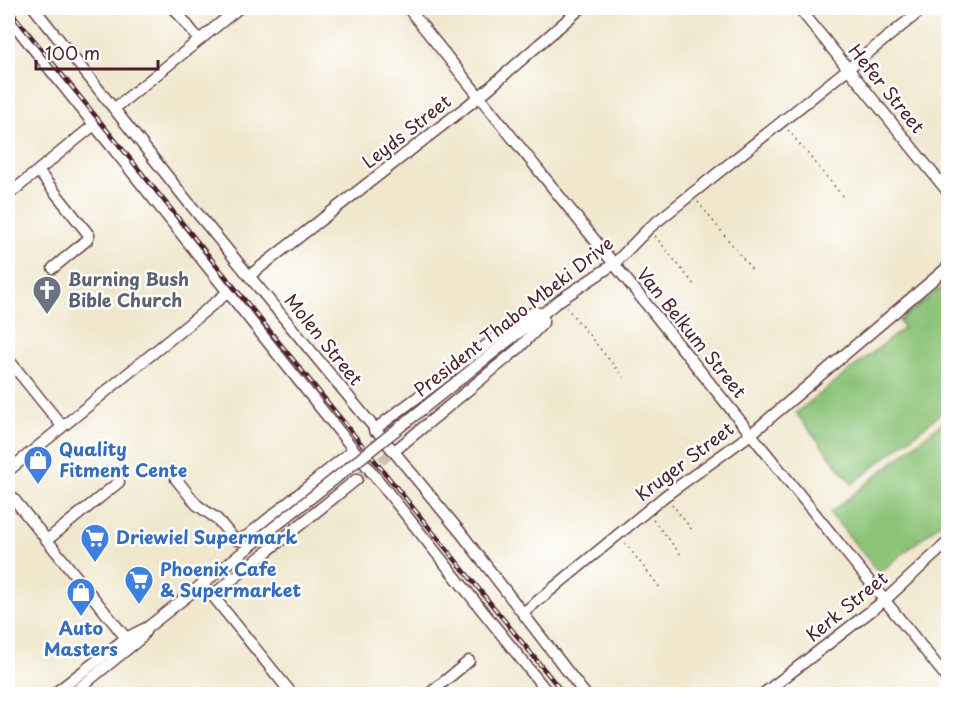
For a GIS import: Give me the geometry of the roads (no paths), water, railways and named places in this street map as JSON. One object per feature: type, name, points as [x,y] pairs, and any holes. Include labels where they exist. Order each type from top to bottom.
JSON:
[{"type":"street","name":"Molen Street","points":[[34,8],[249,276],[461,533],[585,694]]},
{"type":"street","points":[[174,8],[199,40]]},
{"type":"street","points":[[115,108],[239,8]]},
{"type":"street","name":"Van Belkum Street","points":[[408,8],[948,679]]},
{"type":"street","name":"Leyds Street","points":[[249,276],[480,96],[581,8]]},
{"type":"street","name":"Hefer Street","points":[[799,8],[948,192]]},
{"type":"street","name":"President Thabo Mbeki Drive","points":[[54,694],[204,585],[560,300],[614,264],[649,228],[924,8]]},
{"type":"street","points":[[8,17],[549,694]]},
{"type":"street","points":[[8,195],[94,125]]},
{"type":"street","points":[[38,171],[89,235],[87,240],[53,268]]},
{"type":"street","name":"Kruger Street","points":[[524,613],[665,496],[751,434],[948,267]]},
{"type":"street","points":[[8,471],[227,293]]},
{"type":"street","points":[[375,430],[521,319],[534,312],[543,314],[543,323],[519,348],[398,448]]},
{"type":"street","points":[[8,359],[62,426]]},
{"type":"street","points":[[176,479],[197,505],[217,519],[237,540],[247,536],[353,450]]},
{"type":"street","points":[[213,596],[357,479]]},
{"type":"street","points":[[47,540],[119,482]]},
{"type":"street","points":[[8,492],[125,642]]},
{"type":"street","points":[[8,497],[125,642]]},
{"type":"street","name":"Kerk Street","points":[[763,694],[885,600],[948,542]]},
{"type":"street","points":[[204,585],[292,694]]},
{"type":"street","name":"President Thabo Mbeki Drive","points":[[72,694],[125,642]]},
{"type":"street","points":[[429,694],[468,661]]},
{"type":"tunnel","points":[[357,479],[398,448]]},
{"type":"railway","points":[[8,8],[564,694]]},
{"type":"place","name":"Burning Bush Bible Church","points":[[47,316]]},
{"type":"place","name":"Quality Fitment Cente","points":[[38,486]]},
{"type":"place","name":"Driewiel Supermark","points":[[95,564]]},
{"type":"place","name":"Phoenix Cafe & Supermarket","points":[[139,606]]},
{"type":"place","name":"Auto Masters","points":[[81,618]]}]
